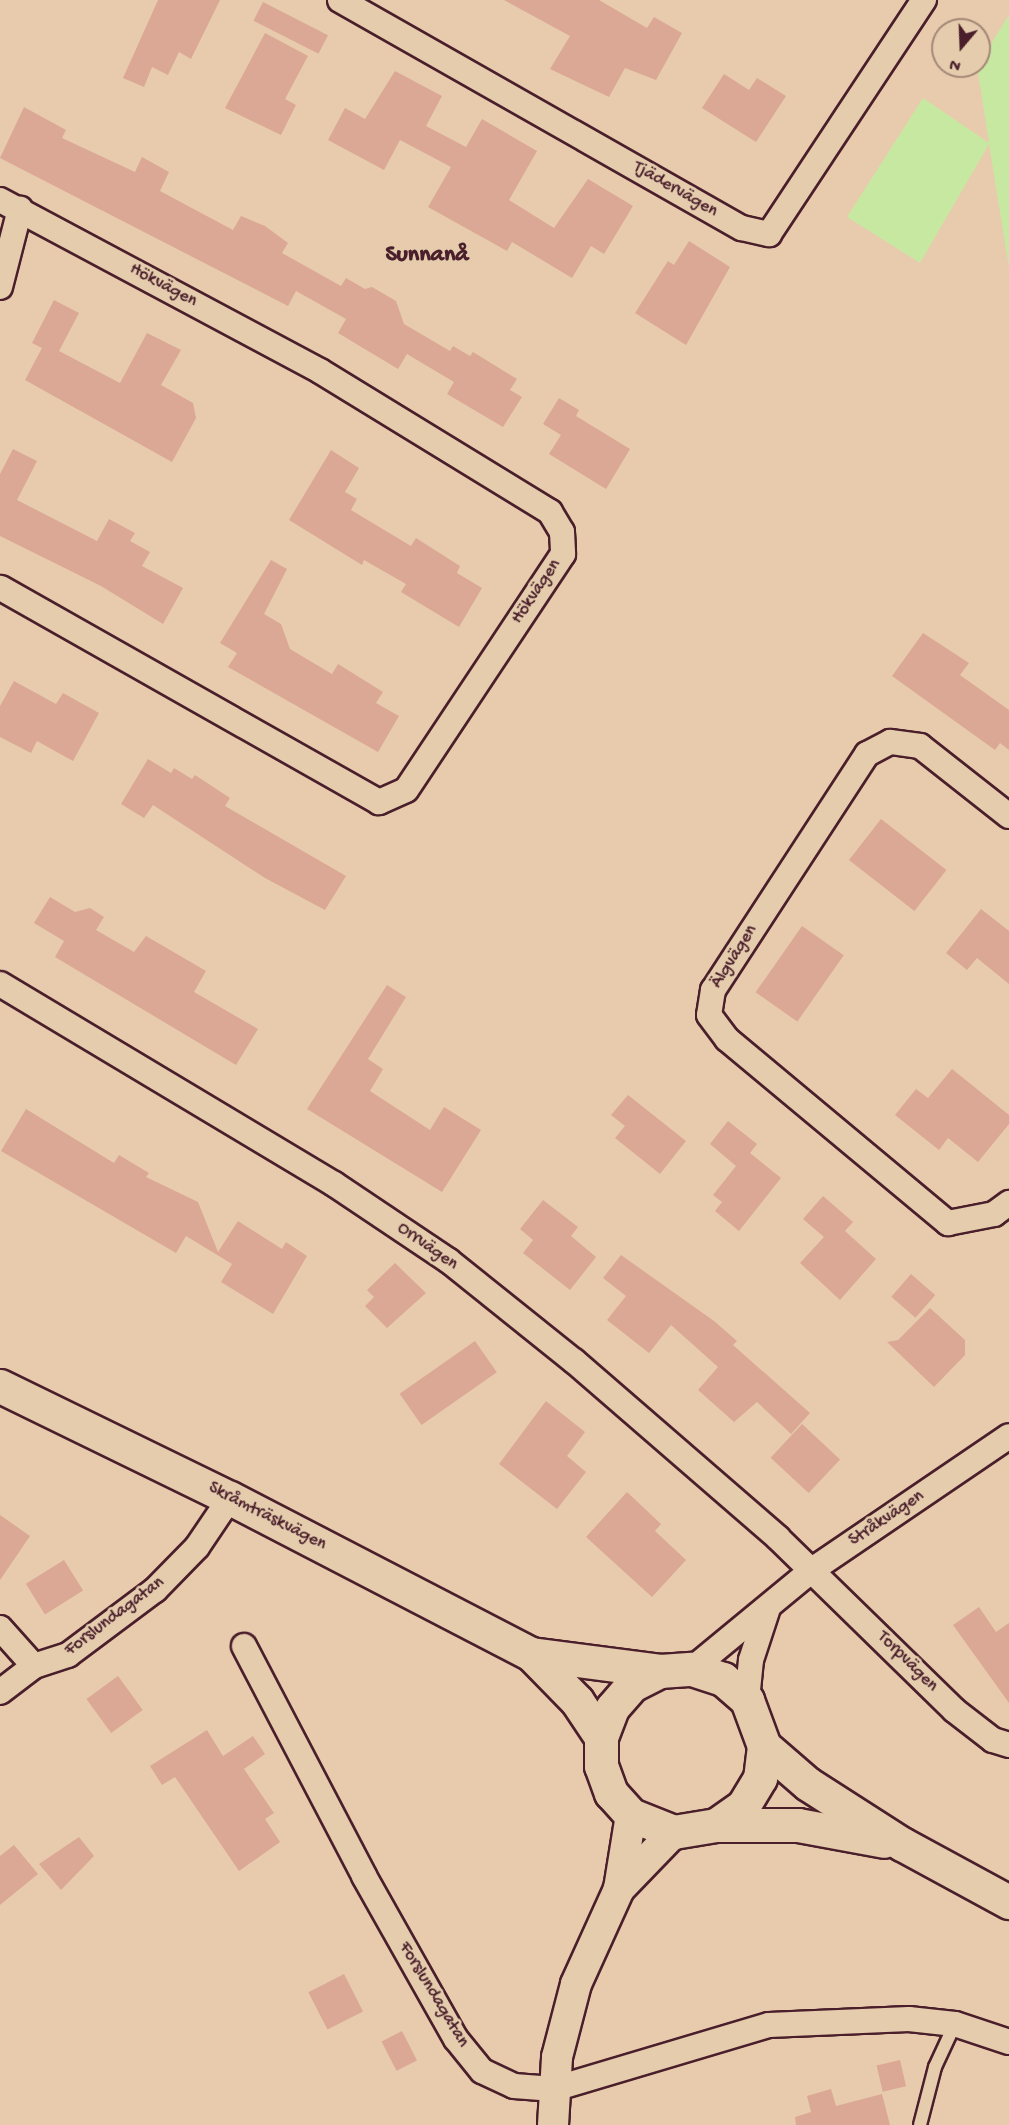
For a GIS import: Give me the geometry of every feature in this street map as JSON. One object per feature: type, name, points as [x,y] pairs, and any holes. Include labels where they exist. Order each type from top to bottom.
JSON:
[{"type":"main road","name":"Skråmträskvägen","points":[[0,1386],[230,1498],[531,1654],[577,1701],[601,1737]]},
{"type":"main road","name":"Skråmträskvägen","points":[[531,1654],[660,1671]]},
{"type":"main road","points":[[716,1825],[743,1806],[760,1778],[764,1746],[747,1700],[723,1679],[692,1669],[660,1671],[625,1693],[612,1708],[601,1737],[601,1766],[608,1784],[631,1815],[674,1832],[716,1825],[798,1825],[902,1844]]},
{"type":"main road","points":[[764,1746],[808,1784],[902,1844],[1009,1902]]},
{"type":"street","name":"Tjädervägen","points":[[340,0],[742,228],[769,234],[924,0]]},
{"type":"street","name":"Hökvägen","points":[[0,287],[10,205],[320,371],[550,512],[562,532],[563,554],[406,790],[379,802],[0,588]]},
{"type":"street","name":"Älgvägen","points":[[1009,816],[920,746],[891,742],[867,754],[713,990],[709,1015],[727,1038],[948,1223],[994,1214],[1009,1203]]},
{"type":"street","name":"Orrvägen","points":[[0,984],[334,1184],[449,1261],[583,1369],[812,1570]]},
{"type":"street","name":"Stråkvägen","points":[[692,1669],[812,1570],[1009,1436]]},
{"type":"street","name":"Forslundagatan","points":[[0,1692],[34,1666],[68,1655],[155,1590],[197,1547],[230,1498]]},
{"type":"street","name":"Torpvägen","points":[[812,1570],[954,1710],[993,1740],[1009,1745]]},
{"type":"street","points":[[747,1700],[751,1660],[768,1606]]},
{"type":"street","points":[[0,1628],[34,1666]]},
{"type":"street","name":"Forslundagatan","points":[[244,1646],[364,1876],[456,2039],[482,2071],[514,2086],[554,2089],[769,2025],[909,2019],[955,2024],[1009,2042]]},
{"type":"street","points":[[554,2125],[554,2089],[576,1984],[619,1889],[631,1815]]},
{"type":"street","points":[[619,1889],[674,1832]]},
{"type":"lane","points":[[920,2125],[935,2067],[955,2024]]},
{"type":"green space","points":[[1009,15],[1009,268],[989,144],[920,263],[847,217],[923,98],[989,143],[979,78],[991,78],[991,44]]},
{"type":"building","points":[[158,0],[220,0],[191,59],[179,52],[168,75],[152,67],[144,87],[123,78]]},
{"type":"building","points":[[504,0],[599,0],[647,28],[654,17],[682,33],[656,80],[625,68],[609,97],[550,69],[570,36]]},
{"type":"building","points":[[263,2],[328,35],[319,54],[253,21]]},
{"type":"building","points":[[265,33],[308,56],[285,99],[296,105],[281,135],[225,108]]},
{"type":"building","points":[[395,71],[442,96],[426,126],[466,147],[482,119],[537,151],[509,200],[554,228],[588,179],[633,206],[604,254],[591,246],[572,278],[512,242],[507,251],[428,207],[451,167],[400,140],[384,170],[328,140],[345,108],[365,119]]},
{"type":"building","points":[[724,74],[749,90],[757,78],[786,96],[756,142],[702,108]]},
{"type":"building","points":[[24,107],[66,130],[62,138],[135,172],[142,157],[169,172],[160,191],[233,230],[241,216],[265,226],[288,243],[282,253],[341,286],[346,278],[365,289],[372,287],[396,301],[404,324],[450,351],[453,346],[470,356],[473,352],[517,379],[510,390],[522,397],[503,427],[447,394],[454,382],[407,354],[398,369],[338,333],[346,319],[296,291],[288,306],[0,158]]},
{"type":"building","points":[[689,241],[730,267],[686,345],[635,313],[668,261],[674,265]]},
{"type":"building","points":[[54,300],[79,313],[59,351],[120,383],[147,333],[181,350],[161,385],[193,403],[196,418],[172,462],[25,380],[42,348],[32,343]]},
{"type":"building","points":[[559,398],[579,410],[576,416],[630,449],[606,489],[549,454],[561,435],[543,424]]},
{"type":"building","points":[[13,449],[37,461],[17,500],[97,541],[109,519],[135,533],[130,541],[150,552],[142,566],[183,588],[163,624],[101,586],[0,536],[0,474]]},
{"type":"building","points":[[331,450],[359,468],[345,492],[357,499],[351,510],[411,546],[416,538],[460,566],[457,573],[482,588],[459,627],[401,592],[406,584],[364,560],[362,565],[289,520]]},
{"type":"building","points":[[271,560],[287,569],[264,614],[281,624],[290,649],[332,674],[338,664],[383,692],[376,703],[399,716],[378,752],[228,667],[237,653],[220,643]]},
{"type":"building","points":[[923,633],[969,663],[960,675],[1009,710],[1009,750],[1000,743],[995,750],[892,676]]},
{"type":"building","points":[[14,681],[56,704],[63,693],[99,713],[73,761],[37,741],[31,753],[0,737],[0,706]]},
{"type":"building","points":[[148,759],[171,773],[174,768],[192,779],[195,775],[230,798],[225,806],[346,876],[325,910],[265,878],[153,805],[144,818],[121,804]]},
{"type":"building","points":[[881,819],[946,870],[914,911],[849,860]]},
{"type":"building","points":[[50,897],[75,912],[90,908],[104,917],[96,930],[134,952],[146,936],[206,971],[194,992],[258,1029],[236,1065],[55,957],[64,941],[34,923]]},
{"type":"building","points":[[981,909],[1009,931],[1009,984],[977,958],[967,970],[946,953]]},
{"type":"building","points":[[802,926],[844,955],[797,1022],[756,992]]},
{"type":"building","points":[[387,985],[406,997],[368,1059],[383,1069],[370,1091],[430,1130],[444,1107],[481,1130],[442,1192],[307,1109]]},
{"type":"building","points":[[952,1069],[1009,1115],[1009,1124],[978,1162],[948,1138],[939,1150],[895,1115],[916,1089],[928,1098]]},
{"type":"building","points":[[628,1095],[686,1141],[660,1174],[615,1138],[625,1126],[611,1115]]},
{"type":"building","points":[[26,1109],[114,1163],[119,1155],[149,1173],[146,1177],[198,1202],[218,1252],[238,1221],[282,1249],[286,1242],[307,1256],[273,1314],[221,1282],[232,1264],[186,1236],[176,1253],[1,1151]]},
{"type":"building","points":[[728,1121],[757,1144],[750,1153],[781,1178],[739,1231],[715,1211],[722,1202],[713,1195],[736,1166],[710,1144]]},
{"type":"building","points":[[823,1196],[853,1222],[845,1231],[876,1259],[840,1300],[800,1263],[824,1237],[803,1219]]},
{"type":"building","points":[[543,1200],[578,1227],[571,1236],[596,1257],[570,1290],[523,1253],[533,1240],[520,1229]]},
{"type":"building","points":[[621,1255],[714,1321],[737,1341],[733,1345],[810,1413],[791,1434],[757,1402],[734,1422],[698,1390],[718,1367],[671,1325],[649,1353],[607,1320],[626,1296],[603,1278]]},
{"type":"building","points":[[395,1263],[426,1293],[387,1328],[365,1306],[374,1297],[367,1290]]},
{"type":"building","points":[[911,1274],[935,1295],[915,1318],[891,1297]]},
{"type":"building","points":[[930,1308],[965,1340],[965,1355],[934,1387],[887,1342],[898,1340]]},
{"type":"building","points":[[475,1341],[497,1372],[421,1425],[400,1394]]},
{"type":"building","points":[[546,1401],[585,1432],[567,1456],[586,1472],[557,1509],[499,1464]]},
{"type":"building","points":[[802,1424],[840,1459],[809,1493],[771,1458]]},
{"type":"building","points":[[627,1492],[661,1524],[655,1531],[686,1560],[652,1597],[586,1537]]},
{"type":"building","points":[[0,1515],[30,1536],[0,1580]]},
{"type":"building","points":[[64,1560],[83,1591],[45,1614],[26,1584]]},
{"type":"building","points":[[979,1607],[996,1632],[1009,1623],[1009,1703],[953,1625]]},
{"type":"building","points":[[118,1676],[143,1710],[111,1733],[86,1699]]},
{"type":"building","points":[[207,1730],[223,1756],[253,1736],[265,1754],[244,1769],[274,1813],[265,1819],[280,1842],[239,1871],[175,1777],[162,1785],[150,1766]]},
{"type":"building","points":[[79,1837],[94,1856],[61,1890],[39,1864]]},
{"type":"building","points":[[14,1845],[38,1874],[0,1905],[0,1856]]},
{"type":"building","points":[[344,1974],[363,2011],[327,2030],[308,1992]]},
{"type":"building","points":[[402,2031],[417,2060],[396,2071],[382,2041]]},
{"type":"building","points":[[900,2060],[906,2086],[883,2092],[877,2065]]},
{"type":"building","points":[[831,2089],[836,2106],[882,2094],[890,2125],[796,2125],[795,2117],[811,2112],[807,2096]]},
{"type":"district","name":"Sunnanå","points":[[427,256]]}]
